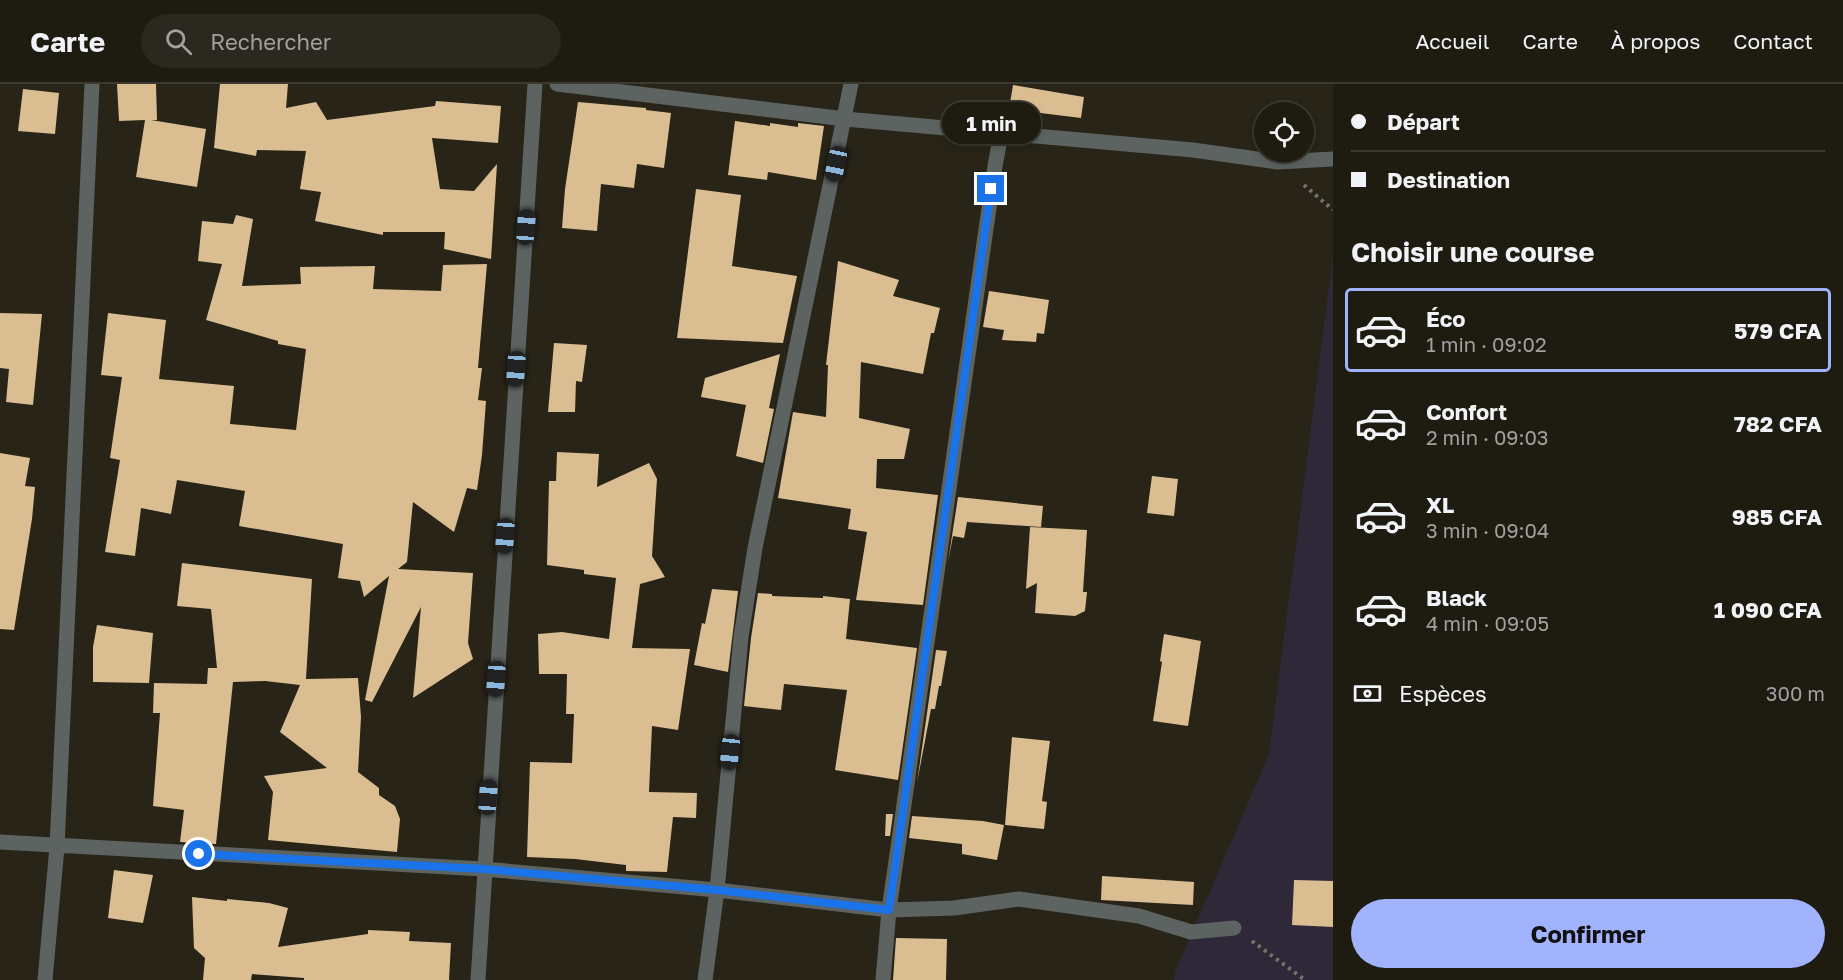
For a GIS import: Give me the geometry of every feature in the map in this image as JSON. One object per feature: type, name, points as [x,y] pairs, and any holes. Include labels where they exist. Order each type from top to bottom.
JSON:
[{"type":"street","points":[[45,980],[57,847],[92,84]]},
{"type":"street","points":[[478,980],[535,84]]},
{"type":"street","points":[[557,84],[845,119],[1193,150],[1278,162],[1333,159]]},
{"type":"street","points":[[705,980],[717,890],[741,637],[750,581],[851,84]]},
{"type":"street","points":[[883,980],[889,910],[1001,134]]},
{"type":"street","points":[[0,842],[57,847],[484,869],[717,890],[889,910],[954,908],[1019,899],[1139,916],[1191,932],[1234,928]]},
{"type":"path","points":[[1234,928],[1305,980]]},
{"type":"shaded area","points":[[1333,256],[1333,980],[1174,980],[1175,972],[1269,754]]},
{"type":"building","points":[[117,84],[156,84],[157,120],[151,120],[206,129],[197,187],[136,177],[145,120],[119,121]]},
{"type":"building","points":[[220,84],[288,84],[286,108],[316,102],[327,120],[435,106],[436,101],[501,106],[498,143],[432,138],[440,189],[474,191],[497,164],[491,259],[444,249],[445,232],[383,232],[383,235],[315,221],[321,192],[300,189],[306,151],[257,150],[256,156],[214,148]]},
{"type":"building","points":[[1013,85],[1084,97],[1081,118],[1009,109]]},
{"type":"building","points":[[23,89],[59,93],[55,134],[18,131]]},
{"type":"building","points":[[578,102],[646,108],[646,110],[671,113],[664,168],[637,164],[634,188],[601,184],[597,231],[562,228],[565,189]]},
{"type":"building","points":[[735,121],[770,126],[770,123],[798,127],[798,123],[824,126],[816,180],[768,172],[767,180],[728,175]]},
{"type":"building","points":[[696,189],[741,195],[732,266],[797,276],[783,343],[677,338]]},
{"type":"building","points":[[236,215],[253,219],[242,286],[301,284],[300,267],[375,266],[373,289],[441,291],[443,265],[487,264],[478,368],[482,368],[478,400],[486,401],[477,490],[467,488],[454,532],[413,502],[407,562],[398,569],[473,573],[468,643],[473,659],[413,698],[421,607],[372,702],[365,700],[389,576],[364,597],[360,581],[338,578],[343,544],[239,526],[245,491],[177,480],[171,514],[141,508],[135,556],[105,552],[120,460],[110,458],[122,377],[101,375],[108,313],[166,320],[159,379],[234,386],[230,424],[296,430],[306,349],[278,344],[278,341],[206,320],[222,264],[198,261],[202,221],[233,224]]},
{"type":"building","points":[[838,261],[899,280],[893,296],[940,308],[934,333],[931,333],[923,374],[861,362],[859,418],[910,429],[904,459],[877,459],[876,488],[938,495],[923,605],[856,600],[867,532],[848,529],[851,509],[778,498],[793,412],[826,417],[828,365],[826,365]]},
{"type":"building","points":[[989,291],[1049,300],[1044,334],[1037,333],[1036,342],[1002,340],[1004,330],[983,327]]},
{"type":"building","points":[[0,313],[42,314],[33,405],[6,402],[9,369],[0,368]]},
{"type":"building","points":[[554,343],[587,345],[582,382],[576,381],[575,412],[548,412]]},
{"type":"building","points":[[780,354],[769,408],[774,409],[763,463],[736,456],[746,405],[701,397],[705,378]]},
{"type":"building","points":[[557,452],[599,454],[597,487],[649,463],[657,479],[652,556],[665,577],[640,584],[632,648],[690,649],[678,730],[652,726],[649,792],[697,793],[696,818],[673,817],[667,872],[626,871],[626,865],[575,859],[527,857],[530,762],[572,763],[574,714],[566,714],[567,674],[539,674],[538,634],[562,632],[609,639],[616,578],[584,574],[584,570],[547,565],[549,481],[556,481]]},
{"type":"building","points":[[0,453],[30,458],[25,486],[35,487],[14,630],[0,629]]},
{"type":"building","points":[[1152,476],[1178,479],[1174,516],[1147,513]]},
{"type":"building","points":[[958,497],[1043,506],[1041,527],[967,522],[964,538],[953,536],[948,562]]},
{"type":"building","points":[[1030,527],[1087,530],[1083,592],[1087,592],[1085,611],[1075,616],[1035,613],[1037,583],[1026,589]]},
{"type":"building","points":[[182,563],[312,579],[306,679],[358,678],[361,717],[358,772],[379,788],[379,795],[395,806],[400,819],[397,852],[268,840],[273,792],[264,776],[327,768],[280,732],[300,685],[265,681],[233,682],[216,844],[180,842],[184,810],[153,806],[160,713],[153,713],[154,683],[207,684],[208,668],[217,668],[211,609],[177,606]]},
{"type":"building","points":[[712,589],[738,591],[728,672],[694,665],[702,623],[705,624]]},
{"type":"building","points":[[758,593],[772,594],[772,596],[823,598],[823,596],[850,599],[846,639],[917,648],[898,780],[835,770],[847,690],[784,684],[781,710],[744,706]]},
{"type":"building","points":[[97,625],[153,633],[149,683],[93,682],[93,647]]},
{"type":"building","points":[[1164,634],[1201,641],[1188,726],[1153,721]]},
{"type":"building","points":[[936,650],[947,651],[935,709],[931,709],[917,783]]},
{"type":"building","points":[[1012,737],[1050,741],[1042,801],[1047,802],[1044,829],[1005,825]]},
{"type":"building","points":[[886,814],[893,814],[890,836],[885,836]]},
{"type":"building","points":[[912,816],[983,821],[1004,825],[997,860],[962,854],[962,844],[909,838]]},
{"type":"building","points":[[114,870],[153,875],[143,923],[108,918]]},
{"type":"building","points":[[1102,876],[1194,882],[1193,905],[1101,900]]},
{"type":"building","points":[[1294,880],[1333,881],[1333,927],[1292,925]]},
{"type":"building","points":[[192,897],[269,903],[288,908],[278,947],[368,934],[368,930],[410,932],[409,941],[451,943],[449,980],[304,980],[304,978],[252,974],[251,980],[203,980],[205,958],[194,948]]},
{"type":"building","points":[[896,938],[947,939],[946,980],[893,980]]},
{"type":"route","points":[[199,854],[484,869],[717,890],[889,910],[991,189]]}]
